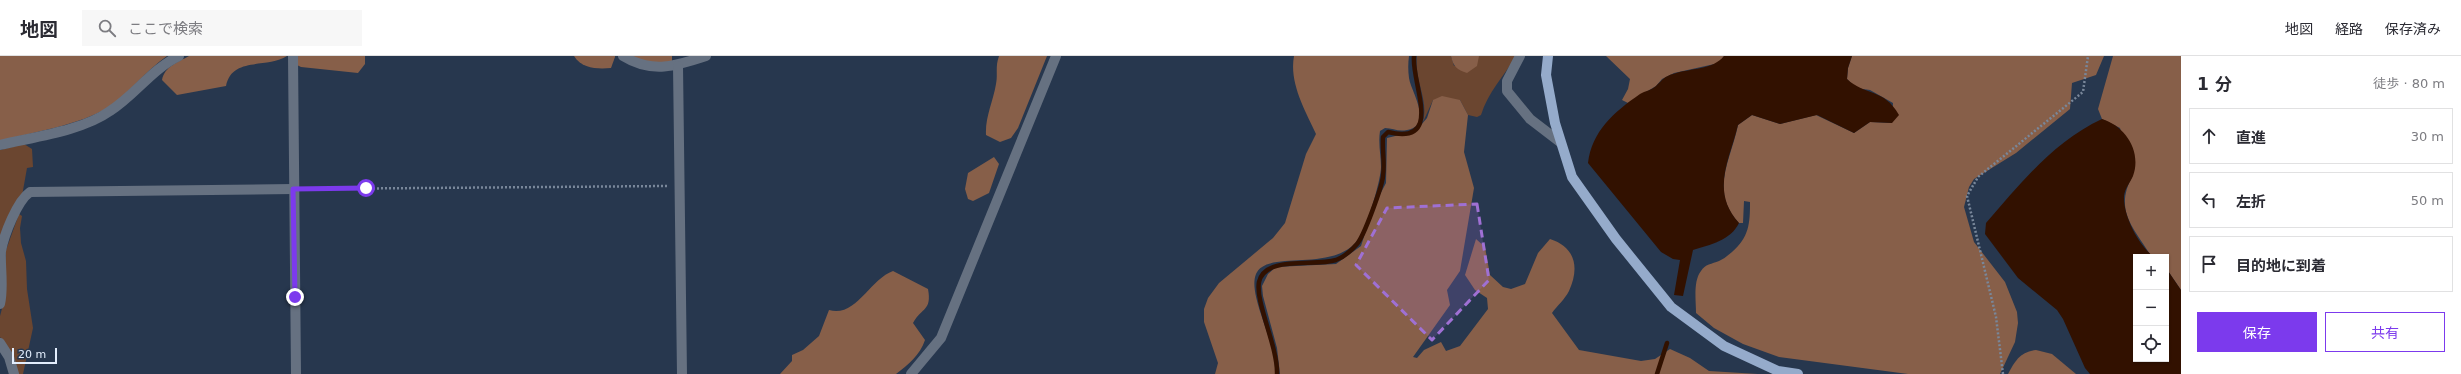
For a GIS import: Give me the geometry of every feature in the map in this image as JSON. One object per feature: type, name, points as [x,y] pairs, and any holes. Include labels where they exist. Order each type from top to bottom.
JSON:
[{"type":"main road","points":[[1548,56],[1546,75],[1560,142],[1572,177],[1616,238],[1670,307],[1724,346],[1778,371],[1798,374]]},
{"type":"street","points":[[0,145],[68,128],[100,117],[116,107],[161,66],[179,56]]},
{"type":"street","points":[[293,56],[293,189],[296,374]]},
{"type":"street","points":[[623,56],[652,67],[678,66],[706,56]]},
{"type":"street","points":[[911,374],[941,338],[1056,56]]},
{"type":"street","points":[[1520,56],[1507,81],[1507,92],[1530,119],[1560,142]]},
{"type":"street","points":[[678,66],[682,374]]},
{"type":"street","points":[[0,304],[3,287],[2,250],[16,212],[30,192],[293,189]]},
{"type":"street","points":[[0,343],[9,357],[14,374]]},
{"type":"path","points":[[2003,374],[1996,317],[1967,196],[1978,178],[2083,92],[2088,56]]},
{"type":"path","points":[[293,189],[679,186]]},
{"type":"highlighted area","points":[[1477,204],[1489,280],[1432,340],[1356,265],[1387,208]]},
{"type":"shaded area","points":[[0,56],[167,56],[109,107],[84,119],[0,141]]},
{"type":"shaded area","points":[[189,56],[287,56],[279,60],[251,65],[235,70],[226,86],[177,95],[162,80],[169,68]]},
{"type":"shaded area","points":[[295,56],[365,56],[365,64],[358,73],[301,67],[297,65]]},
{"type":"shaded area","points":[[574,56],[615,57],[611,68],[601,68],[581,64]]},
{"type":"shaded area","points":[[629,56],[672,56],[672,64],[654,65]]},
{"type":"shaded area","points":[[999,56],[1047,56],[1018,128],[1011,138],[1000,142],[986,135],[988,116],[995,91]]},
{"type":"shaded area","points":[[1294,56],[1409,56],[1409,78],[1419,107],[1419,122],[1415,127],[1407,130],[1401,131],[1385,128],[1380,131],[1379,145],[1381,167],[1376,192],[1363,231],[1360,237],[1349,248],[1335,255],[1319,259],[1274,263],[1263,267],[1256,274],[1254,283],[1256,295],[1272,349],[1275,362],[1275,374],[1215,374],[1218,363],[1204,322],[1204,309],[1208,298],[1219,283],[1273,238],[1285,223],[1306,154],[1316,134],[1303,106],[1296,86],[1293,66]]},
{"type":"shaded area","points":[[1417,56],[1451,56],[1454,66],[1479,56],[1516,56],[1492,91],[1481,115],[1477,117],[1468,115],[1460,100],[1433,100],[1423,122],[1424,106],[1418,73]]},
{"type":"shaded area","points":[[1451,56],[1479,56],[1477,66],[1467,73],[1456,67]]},
{"type":"shaded area","points":[[1606,56],[1724,56],[1719,63],[1674,73],[1662,79],[1656,86],[1628,103],[1622,100],[1628,89],[1630,79]]},
{"type":"shaded area","points":[[1724,56],[1852,56],[1848,68],[1847,79],[1861,88],[1887,100],[1899,115],[1892,123],[1870,122],[1854,133],[1817,115],[1780,124],[1752,115],[1738,125],[1727,163],[1724,187],[1725,199],[1730,211],[1739,223],[1731,234],[1725,238],[1713,244],[1693,250],[1683,296],[1674,295],[1680,260],[1673,259],[1661,252],[1588,163],[1590,152],[1594,141],[1606,123],[1621,108],[1640,94],[1654,87],[1668,76],[1714,64]]},
{"type":"shaded area","points":[[1852,56],[2104,56],[2096,75],[2072,83],[2070,109],[2016,153],[1974,179],[1969,187],[1964,207],[1974,242],[2005,282],[2017,312],[2018,323],[2015,342],[2000,374],[1908,374],[1779,357],[1743,344],[1714,328],[1696,313],[1698,275],[1709,264],[1723,259],[1738,246],[1745,235],[1749,224],[1750,202],[1744,201],[1743,223],[1739,223],[1730,211],[1725,199],[1724,187],[1727,163],[1738,125],[1752,115],[1780,124],[1816,115],[1854,133],[1870,122],[1892,123],[1893,103],[1870,90],[1856,88],[1847,79],[1848,68]]},
{"type":"shaded area","points":[[2113,56],[2181,56],[2181,290],[2169,272],[2169,254],[2150,254],[2132,226],[2125,208],[2125,198],[2133,175],[2120,128],[2102,119],[2098,109]]},
{"type":"shaded area","points":[[1442,96],[1460,100],[1468,115],[1464,152],[1474,188],[1460,271],[1447,290],[1450,305],[1413,357],[1417,358],[1424,350],[1441,342],[1446,351],[1460,346],[1488,309],[1487,298],[1475,290],[1465,275],[1476,239],[1485,247],[1490,275],[1503,287],[1511,289],[1525,284],[1538,253],[1550,239],[1565,247],[1573,259],[1574,274],[1569,291],[1552,313],[1579,350],[1641,361],[1655,359],[1670,349],[1690,358],[1709,371],[1758,374],[1280,374],[1277,348],[1263,296],[1262,286],[1268,274],[1276,267],[1336,264],[1361,246],[1373,208],[1386,183],[1387,138],[1416,131],[1427,118],[1433,100]]},
{"type":"shaded area","points":[[2102,119],[2110,122],[2118,127],[2130,141],[2135,158],[2133,176],[2126,188],[2124,204],[2129,220],[2137,237],[2150,254],[2133,254],[2133,362],[2169,362],[2169,272],[2181,290],[2181,374],[2090,374],[2085,368],[2063,319],[2057,310],[2018,278],[1985,234],[1986,223],[2025,179],[2053,151],[2084,128]]},
{"type":"shaded area","points":[[24,144],[32,149],[33,167],[27,168],[22,196],[0,246],[0,150]]},
{"type":"shaded area","points":[[994,157],[999,164],[989,193],[973,201],[968,199],[965,189],[968,173]]},
{"type":"shaded area","points":[[19,214],[22,216],[20,228],[21,243],[26,261],[27,289],[33,328],[23,374],[16,374],[12,355],[0,337],[0,316],[4,301],[6,250]]},
{"type":"shaded area","points":[[893,271],[928,289],[929,301],[913,323],[925,340],[917,355],[909,363],[896,374],[780,374],[792,361],[792,355],[803,350],[819,336],[829,310],[839,311],[847,308],[855,303],[885,275]]},
{"type":"shaded area","points":[[2036,350],[2052,354],[2076,374],[2008,374],[2013,365],[2022,355]]},
{"type":"waterway","points":[[1277,374],[1274,351],[1260,301],[1259,282],[1263,274],[1270,268],[1280,265],[1336,260],[1347,254],[1357,244],[1368,222],[1382,182],[1384,166],[1383,137],[1388,132],[1405,134],[1416,130],[1420,121],[1421,109],[1414,68],[1414,56]]},
{"type":"waterway","points":[[1657,374],[1667,343]]},
{"type":"route","points":[[295,297],[293,189],[366,188]]}]
